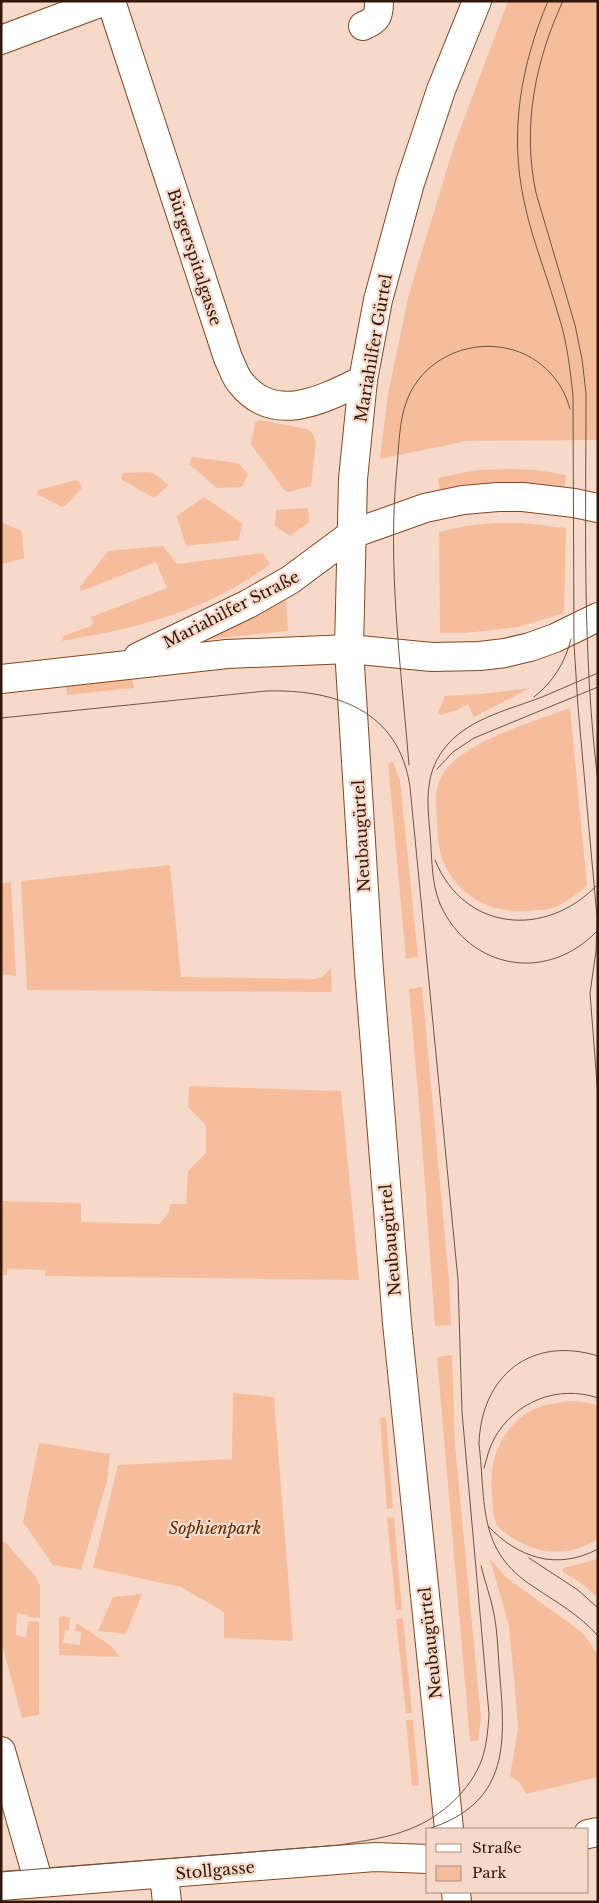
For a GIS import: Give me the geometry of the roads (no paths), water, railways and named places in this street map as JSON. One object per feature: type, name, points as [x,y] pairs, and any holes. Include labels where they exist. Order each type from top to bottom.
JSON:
[{"type":"street","points":[[1,40],[105,1]]},
{"type":"street","name":"Bürgerspitalgasse","points":[[111,1],[228,358],[240,382],[255,397],[272,405],[292,407],[329,397],[363,380]]},
{"type":"street","points":[[362,26],[373,22],[379,14],[379,1]]},
{"type":"street","name":"Mariahilfer Gürtel","points":[[349,649],[353,479],[363,380],[378,300],[410,182],[441,90],[477,1]]},
{"type":"street","name":"Mariahilfer Straße","points":[[119,666],[256,599],[304,572],[352,534],[425,508],[463,500],[498,497],[574,503],[598,508]]},
{"type":"street","name":"Mariahilfer Straße","points":[[3,673],[119,666],[227,654],[349,649],[448,657],[480,656],[530,647],[555,638],[598,617]]},
{"type":"street","name":"Neubaugürtel","points":[[349,649],[369,970],[397,1322],[449,1828]]},
{"type":"street","points":[[1,1751],[40,1883]]},
{"type":"street","name":"Stollgasse","points":[[1,1886],[375,1857],[426,1859]]},
{"type":"street","points":[[164,1874],[167,1902]]},
{"type":"tram line","points":[[548,1],[525,74],[520,99],[518,150],[524,201],[531,230],[562,326],[573,395],[574,644],[597,917],[596,951],[590,993],[598,1097]]},
{"type":"tram line","points":[[563,1],[553,24],[538,71],[531,119],[530,144],[536,193],[575,325],[586,393],[587,636],[589,685],[598,782]]},
{"type":"tram line","points":[[409,765],[394,579],[394,504],[402,416],[407,400],[414,386],[434,364],[460,351],[490,346],[517,351],[538,362],[561,387],[570,409]]},
{"type":"tram line","points":[[534,697],[547,685],[557,671],[571,639]]},
{"type":"tram line","points":[[598,673],[542,697],[492,715],[457,735],[440,754],[431,775],[428,797],[432,869],[437,896],[453,927],[470,944],[490,956],[512,962],[534,963],[557,958],[578,947],[598,930]]},
{"type":"tram line","points":[[437,769],[453,752],[474,738],[598,687]]},
{"type":"tram line","points":[[1,718],[266,691],[292,691],[316,694],[339,700],[360,709],[378,722],[393,739],[403,761],[410,787],[458,1280],[462,1412],[489,1714],[484,1753],[477,1770],[463,1792],[444,1810],[422,1824],[393,1835],[339,1845],[1,1872]]},
{"type":"tram line","points":[[435,860],[448,884],[465,902],[486,914],[508,920],[531,920],[554,914],[576,903],[596,886]]},
{"type":"tram line","points":[[598,1356],[574,1351],[551,1351],[531,1357],[514,1367],[500,1381],[489,1399],[482,1420],[479,1444],[484,1506],[493,1542],[502,1558],[516,1573],[576,1615],[598,1636]]},
{"type":"tram line","points":[[484,1468],[492,1442],[513,1415],[525,1406],[538,1399],[568,1393],[598,1398]]},
{"type":"tram line","points":[[488,1526],[512,1546],[539,1558],[553,1560],[568,1559],[583,1556],[598,1549]]},
{"type":"tram line","points":[[529,1558],[578,1590],[598,1608]]},
{"type":"tram line","points":[[430,1828],[454,1818],[473,1805],[487,1789],[496,1770],[501,1750],[502,1704],[496,1630],[493,1608],[481,1566]]},
{"type":"park label","name":"Sophienpark","points":[[215,1528]]}]
